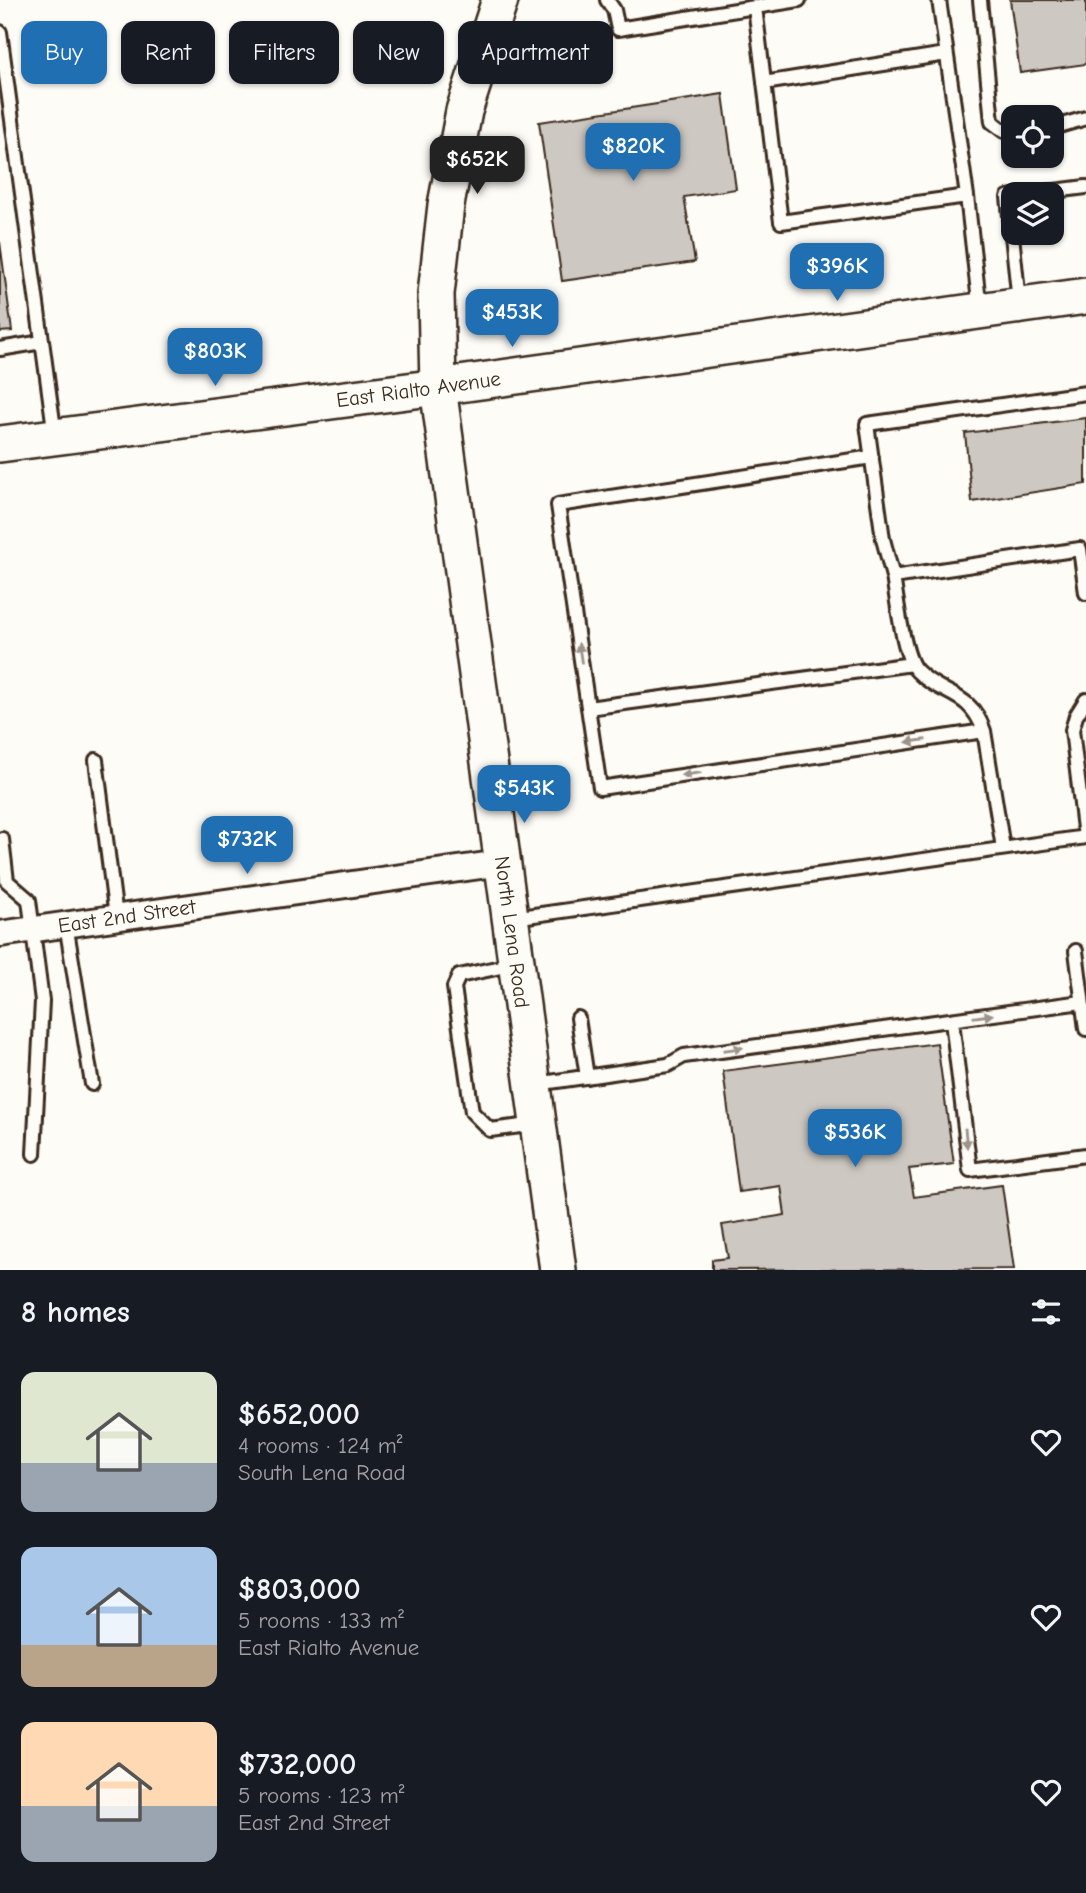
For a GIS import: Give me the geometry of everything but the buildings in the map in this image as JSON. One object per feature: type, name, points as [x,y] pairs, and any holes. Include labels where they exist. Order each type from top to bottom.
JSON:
[{"type":"street","name":"North Lena Road","points":[[500,0],[464,111],[446,205],[436,294],[438,387],[558,1270]]},
{"type":"street","name":"East Rialto Avenue","points":[[0,444],[438,387],[1086,296]]},
{"type":"street","name":"East 2nd Street","points":[[0,934],[501,863]]},
{"type":"lane","points":[[607,0],[614,10],[618,29],[799,0]]},
{"type":"lane","points":[[939,0],[967,196],[980,311]]},
{"type":"lane","points":[[980,0],[992,122],[1001,129]]},
{"type":"lane","points":[[755,7],[781,222],[967,196]]},
{"type":"lane","points":[[0,32],[55,437]]},
{"type":"lane","points":[[764,83],[947,54]]},
{"type":"lane","points":[[1064,124],[1086,118]]},
{"type":"lane","points":[[1064,190],[1086,187]]},
{"type":"lane","points":[[1013,245],[1020,306]]},
{"type":"lane","points":[[0,349],[42,342]]},
{"type":"lane","points":[[1003,849],[984,731],[979,716],[968,703],[916,671],[907,655],[883,539],[867,424],[1086,393]]},
{"type":"lane","points":[[872,457],[558,505],[600,788],[984,731]]},
{"type":"lane","points":[[893,577],[1080,549],[1086,593]]},
{"type":"lane","points":[[588,708],[912,664]]},
{"type":"lane","points":[[509,918],[1086,837],[1072,730],[1076,716],[1086,700]]},
{"type":"lane","points":[[96,760],[116,917]]},
{"type":"lane","points":[[2,839],[3,885],[29,900],[42,1001],[34,1154]]},
{"type":"lane","points":[[66,924],[92,1084]]},
{"type":"lane","points":[[1076,951],[1086,1029]]},
{"type":"lane","points":[[515,964],[458,976],[454,987],[472,1112],[490,1130],[538,1124]]},
{"type":"lane","points":[[532,1085],[668,1065],[684,1056],[1082,1002]]},
{"type":"lane","points":[[578,1018],[587,1077]]},
{"type":"lane","points":[[952,1021],[970,1170],[1086,1155]]}]
